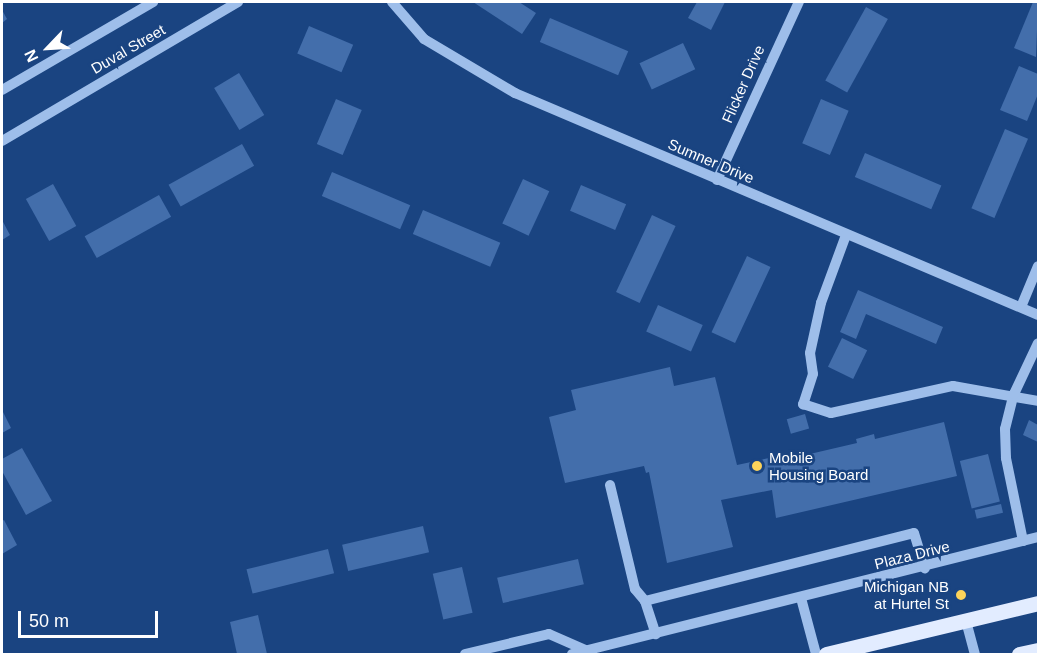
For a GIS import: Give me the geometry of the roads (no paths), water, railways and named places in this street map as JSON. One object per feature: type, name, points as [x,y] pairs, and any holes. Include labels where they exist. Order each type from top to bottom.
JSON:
[{"type":"main road","points":[[826,654],[1038,603]]},
{"type":"main road","points":[[1019,654],[1038,650]]},
{"type":"street","name":"Duval Street","points":[[2,90],[153,2]]},
{"type":"street","name":"Duval Street","points":[[2,141],[238,2]]},
{"type":"street","name":"Sumner Drive","points":[[392,2],[424,39],[515,93],[1038,315]]},
{"type":"street","name":"Flicker Drive","points":[[717,180],[799,2]]},
{"type":"street","points":[[846,235],[821,303],[810,353],[813,374],[803,404],[831,412],[953,386],[1014,394],[1038,401]]},
{"type":"street","points":[[1021,307],[1038,266]]},
{"type":"street","points":[[1023,541],[1006,458],[1005,429],[1014,394],[1038,343]]},
{"type":"street","points":[[610,485],[635,589],[645,601],[656,634]]},
{"type":"street","points":[[645,601],[914,533],[925,568]]},
{"type":"street","name":"Plaza Drive","points":[[572,654],[925,568],[1038,537]]},
{"type":"street","points":[[801,598],[816,654]]},
{"type":"street","points":[[966,621],[975,654]]},
{"type":"street","points":[[465,654],[549,634],[588,651]]},
{"type":"place","name":"Mobile Housing Board","points":[[757,466]]},
{"type":"place","name":"Michigan NB at Hurtel St","points":[[961,595]]}]
